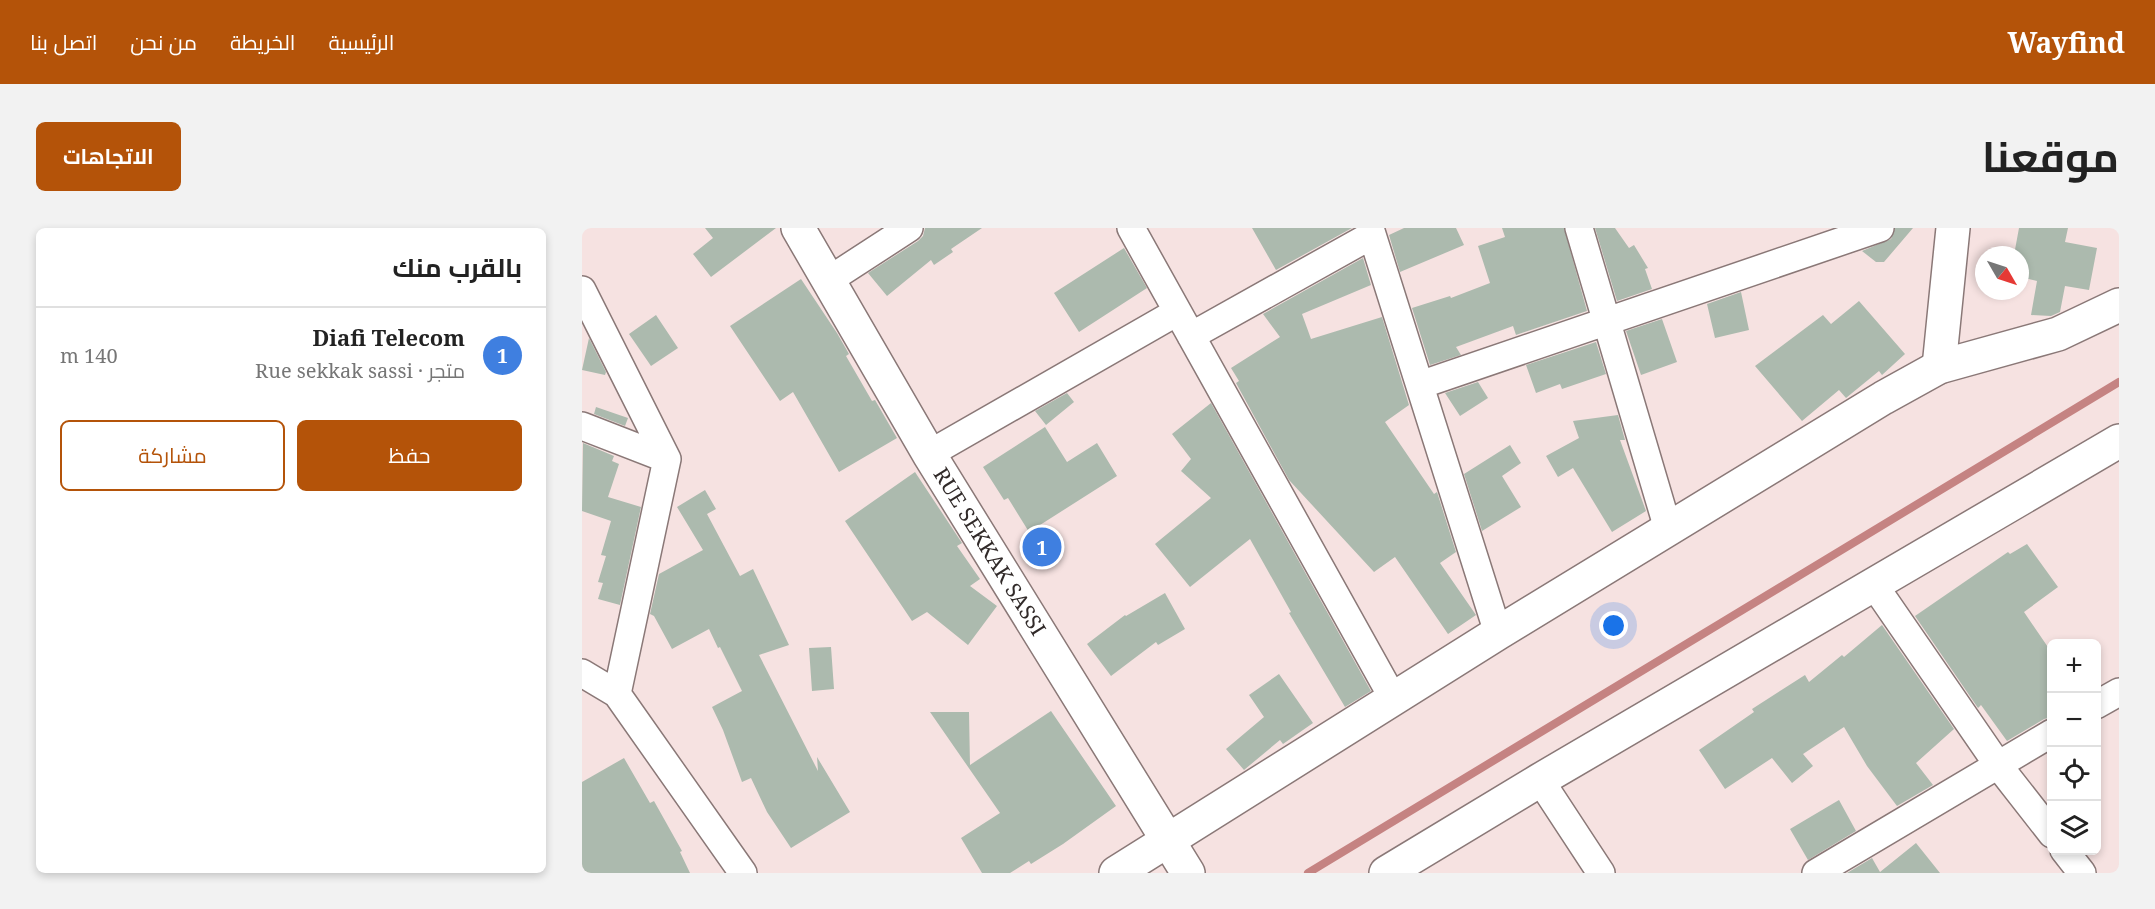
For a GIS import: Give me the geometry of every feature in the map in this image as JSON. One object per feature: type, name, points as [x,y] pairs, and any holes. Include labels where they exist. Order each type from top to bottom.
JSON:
[{"type":"street","name":"RUE SEKKAK SASSI","points":[[798,228],[929,454],[1188,873]]},
{"type":"street","points":[[829,280],[909,228]]},
{"type":"street","points":[[1131,228],[1394,700]]},
{"type":"street","points":[[1579,228],[1668,529]]},
{"type":"street","points":[[1420,385],[1880,228]]},
{"type":"street","points":[[1939,367],[1953,228]]},
{"type":"street","points":[[1191,336],[1371,232],[1498,633]]},
{"type":"street","points":[[582,290],[667,459],[617,694]]},
{"type":"street","points":[[1116,873],[1498,633],[1883,398],[1939,367],[2058,334],[2119,305]]},
{"type":"street","points":[[929,454],[1177,312]]},
{"type":"street","points":[[582,426],[667,459]]},
{"type":"street","points":[[1386,873],[1540,780],[2119,441]]},
{"type":"street","points":[[1874,585],[1998,765],[2047,828]]},
{"type":"street","points":[[582,673],[617,694],[743,873]]},
{"type":"street","points":[[2101,703],[2119,692]]},
{"type":"street","points":[[1816,873],[2047,735]]},
{"type":"street","points":[[1540,780],[1601,873]]},
{"type":"street","points":[[2068,855],[2082,873]]},
{"type":"building","points":[[705,228],[776,228],[711,277],[693,254],[713,238]]},
{"type":"building","points":[[925,228],[982,228],[951,249],[953,252],[934,265],[931,260],[887,296],[868,273],[918,241],[923,236]]},
{"type":"building","points":[[1252,228],[1352,228],[1276,270]]},
{"type":"building","points":[[1404,228],[1456,228],[1464,245],[1400,272],[1389,235]]},
{"type":"building","points":[[1502,228],[1564,228],[1587,311],[1516,335],[1513,326],[1456,347],[1461,355],[1430,365],[1412,308],[1450,296],[1451,298],[1490,283],[1478,246],[1505,237]]},
{"type":"building","points":[[1595,228],[1615,228],[1629,248],[1634,245],[1648,268],[1645,269],[1652,289],[1617,301]]},
{"type":"building","points":[[1895,228],[1913,228],[1884,262],[1876,262],[1862,251],[1891,239]]},
{"type":"building","points":[[2019,228],[2068,228],[2065,242],[2097,248],[2089,290],[2065,286],[2060,312],[2051,316],[2031,315],[2037,281],[2029,279],[2029,246],[2016,246]]},
{"type":"building","points":[[1124,248],[1147,288],[1079,332],[1054,293]]},
{"type":"building","points":[[1363,258],[1371,285],[1302,314],[1311,339],[1382,317],[1409,405],[1385,422],[1434,494],[1437,492],[1456,552],[1440,563],[1476,615],[1448,634],[1395,557],[1374,572],[1289,480],[1236,383],[1239,381],[1231,368],[1280,337],[1263,314]]},
{"type":"building","points":[[801,279],[837,333],[849,354],[846,356],[897,438],[839,472],[793,392],[780,401],[730,326]]},
{"type":"building","points":[[1741,292],[1749,330],[1715,338],[1707,304]]},
{"type":"building","points":[[1859,301],[1905,354],[1882,375],[1879,371],[1846,398],[1839,390],[1802,421],[1755,366],[1823,315],[1831,324]]},
{"type":"building","points":[[656,315],[678,348],[651,366],[629,334]]},
{"type":"building","points":[[1662,319],[1677,362],[1641,375],[1626,331]]},
{"type":"building","points":[[589,338],[606,372],[605,375],[582,370]]},
{"type":"building","points":[[1596,342],[1606,374],[1562,389],[1560,384],[1536,393],[1526,365]]},
{"type":"building","points":[[1478,382],[1488,398],[1460,416],[1445,393]]},
{"type":"building","points":[[1067,393],[1074,402],[1046,425],[1035,411]]},
{"type":"building","points":[[1211,403],[1371,691],[1345,707],[1289,613],[1291,612],[1250,539],[1190,587],[1155,544],[1211,498],[1181,471],[1191,459],[1172,434]]},
{"type":"building","points":[[596,407],[628,418],[625,426],[594,414]]},
{"type":"building","points":[[1618,415],[1625,440],[1620,440],[1646,511],[1612,532],[1573,468],[1558,477],[1546,456],[1579,438],[1573,421]]},
{"type":"building","points":[[1045,427],[1067,462],[1097,443],[1117,476],[1029,532],[1008,498],[1004,500],[983,467]]},
{"type":"building","points":[[583,443],[614,456],[612,461],[619,464],[608,497],[641,507],[620,605],[598,599],[603,583],[598,582],[606,556],[601,555],[611,521],[582,511]]},
{"type":"building","points":[[1510,445],[1521,463],[1502,476],[1521,507],[1482,531],[1464,474]]},
{"type":"building","points":[[915,472],[962,543],[957,546],[980,579],[970,586],[997,606],[968,645],[927,612],[912,621],[845,521]]},
{"type":"building","points":[[705,490],[716,509],[707,514],[740,576],[753,569],[789,645],[759,655],[818,771],[817,757],[850,812],[791,848],[767,812],[751,778],[742,782],[712,707],[742,691],[720,647],[718,648],[709,629],[672,649],[654,616],[650,614],[659,574],[703,550],[677,507]]},
{"type":"building","points":[[2027,544],[2058,587],[2024,612],[2047,646],[2047,718],[2007,741],[1981,705],[1978,708],[1915,616],[2008,552],[2010,554]]},
{"type":"building","points":[[1165,593],[1185,629],[1158,645],[1156,642],[1111,676],[1087,644],[1125,615]]},
{"type":"building","points":[[1882,625],[1954,729],[1916,763],[1933,785],[1897,806],[1867,766],[1844,727],[1803,754],[1813,766],[1792,783],[1772,758],[1725,789],[1699,750],[1754,712],[1752,709],[1805,675],[1809,682],[1842,655],[1844,657]]},
{"type":"building","points":[[831,647],[834,689],[812,691],[809,648]]},
{"type":"building","points":[[1279,674],[1313,723],[1283,744],[1280,740],[1244,770],[1226,749],[1264,717],[1249,695]]},
{"type":"building","points":[[1051,711],[1116,806],[1031,864],[1029,861],[1010,873],[982,873],[961,838],[1000,813],[930,712],[969,712],[970,765]]},
{"type":"building","points":[[624,758],[650,803],[654,801],[682,851],[680,852],[690,873],[582,873],[582,782]]},
{"type":"building","points":[[1839,800],[1856,831],[1808,860],[1790,829]]},
{"type":"building","points":[[1916,843],[1940,873],[1847,873],[1872,858],[1880,872]]},
{"type":"waterway","points":[[1308,873],[2119,382]]},
{"type":"place","name":"Diafi Telecom","points":[[1042,547]]}]
